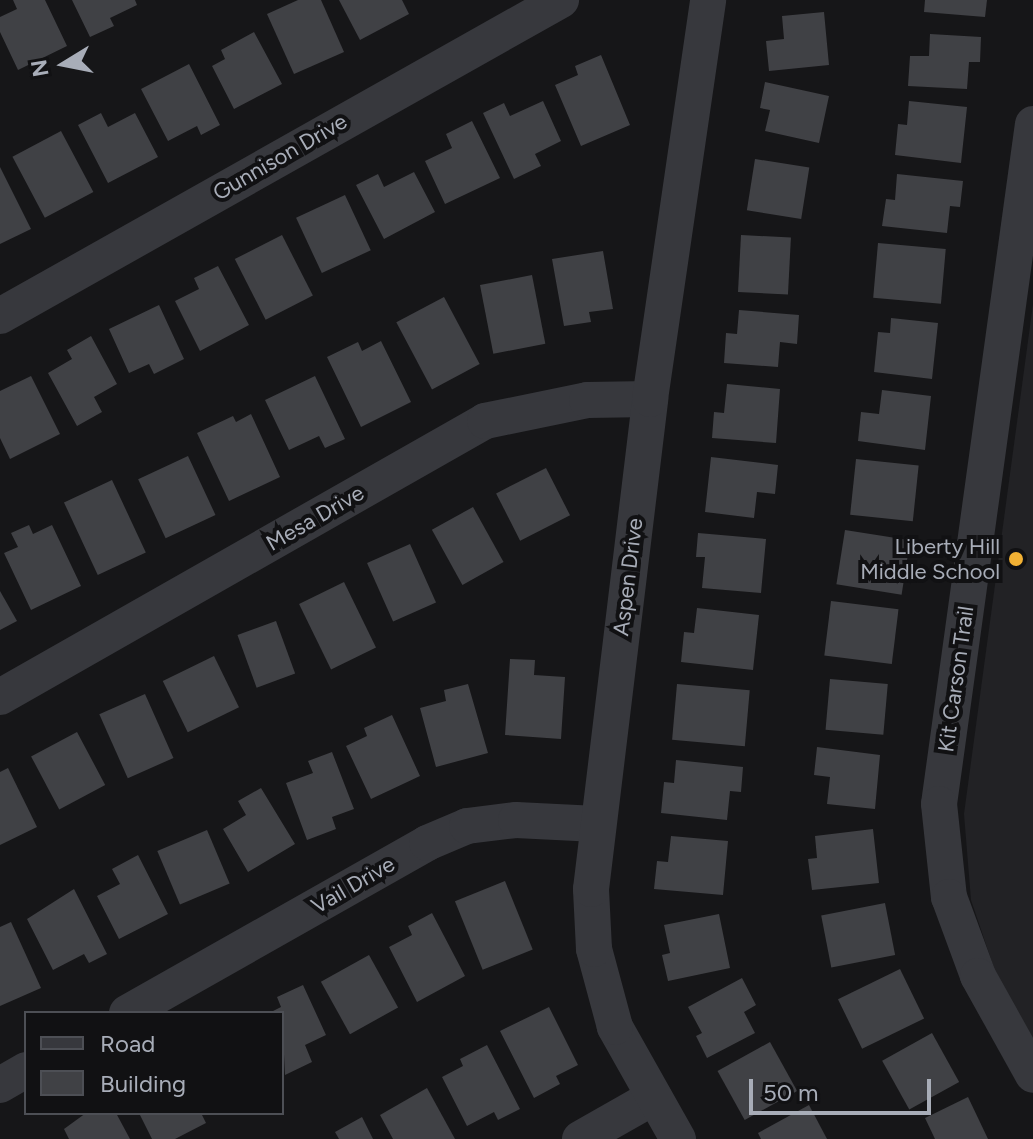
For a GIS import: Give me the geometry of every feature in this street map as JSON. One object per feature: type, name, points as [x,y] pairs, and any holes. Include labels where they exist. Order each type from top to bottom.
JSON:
[{"type":"street","name":"Gunnison Drive","points":[[0,316],[561,0]]},
{"type":"street","name":"Aspen Drive","points":[[678,1139],[615,1027],[594,949],[591,889],[650,399],[708,0]]},
{"type":"street","name":"Kit Carson Trail","points":[[1033,124],[939,804],[949,897],[978,976],[1033,1075]]},
{"type":"street","name":"Mesa Drive","points":[[0,697],[485,421],[587,400],[650,399]]},
{"type":"street","name":"Vail Drive","points":[[131,1011],[427,843],[467,826],[516,820],[597,824]]},
{"type":"street","points":[[0,1085],[24,1071]]},
{"type":"street","points":[[580,1139],[654,1097]]},
{"type":"shaded area","name":"Liberty Hill Middle School","points":[[1033,304],[1033,1039],[996,974],[971,900],[964,814]]},
{"type":"building","points":[[13,0],[45,0],[67,46],[18,70],[0,32],[0,17],[17,9]]},
{"type":"building","points":[[72,0],[135,0],[137,5],[110,18],[114,26],[90,37]]},
{"type":"building","points":[[298,0],[321,0],[344,52],[294,74],[267,14]]},
{"type":"building","points":[[339,0],[402,0],[409,14],[360,40]]},
{"type":"building","points":[[925,0],[987,0],[985,17],[924,12]]},
{"type":"building","points":[[824,12],[829,65],[769,71],[766,41],[784,39],[782,16]]},
{"type":"building","points":[[254,32],[282,84],[234,109],[212,66],[225,59],[221,50]]},
{"type":"building","points":[[930,34],[981,37],[980,62],[969,62],[967,89],[908,86],[910,56],[929,56]]},
{"type":"building","points":[[601,55],[630,125],[581,146],[555,85],[578,75],[575,66]]},
{"type":"building","points":[[189,64],[220,125],[201,135],[197,126],[168,141],[141,89]]},
{"type":"building","points":[[765,82],[829,96],[819,143],[765,131],[770,110],[760,108]]},
{"type":"building","points":[[543,101],[561,141],[535,154],[541,166],[514,179],[483,113],[504,103],[510,116]]},
{"type":"building","points":[[909,101],[967,107],[961,163],[895,155],[898,124],[907,125]]},
{"type":"building","points":[[101,113],[108,127],[135,113],[158,157],[108,183],[78,125]]},
{"type":"building","points":[[472,121],[500,178],[445,204],[425,161],[452,148],[446,134]]},
{"type":"building","points":[[61,131],[93,192],[45,218],[12,157]]},
{"type":"building","points":[[755,159],[809,168],[801,219],[747,210]]},
{"type":"building","points":[[0,167],[31,229],[0,244]]},
{"type":"building","points":[[414,172],[435,212],[384,239],[356,185],[378,174],[384,187]]},
{"type":"building","points":[[897,174],[963,181],[960,207],[950,206],[947,233],[882,226],[886,199],[895,200]]},
{"type":"building","points":[[345,195],[371,250],[322,273],[296,218]]},
{"type":"building","points":[[282,235],[313,296],[266,320],[235,259]]},
{"type":"building","points":[[741,235],[791,238],[788,295],[738,292]]},
{"type":"building","points":[[878,243],[946,249],[941,304],[873,298]]},
{"type":"building","points":[[603,251],[613,309],[589,312],[591,322],[564,326],[552,259]]},
{"type":"building","points":[[218,266],[249,325],[200,351],[175,301],[199,289],[194,278]]},
{"type":"building","points":[[532,275],[545,344],[493,354],[480,285]]},
{"type":"building","points":[[444,297],[480,364],[432,389],[396,322]]},
{"type":"building","points":[[159,305],[184,359],[154,374],[149,364],[129,373],[109,329]]},
{"type":"building","points":[[739,310],[799,315],[797,344],[780,342],[778,367],[724,363],[726,333],[737,334]]},
{"type":"building","points":[[891,318],[938,323],[932,379],[874,372],[878,332],[890,333]]},
{"type":"building","points":[[91,336],[117,384],[94,397],[102,412],[77,426],[48,373],[72,359],[67,350]]},
{"type":"building","points":[[381,341],[411,402],[361,427],[327,357],[358,342],[362,351]]},
{"type":"building","points":[[31,376],[60,434],[10,459],[0,438],[0,391]]},
{"type":"building","points":[[315,376],[345,439],[325,448],[319,436],[289,450],[265,400]]},
{"type":"building","points":[[727,384],[780,389],[776,443],[712,438],[714,412],[724,413]]},
{"type":"building","points":[[882,390],[931,396],[925,450],[858,441],[861,412],[879,414]]},
{"type":"building","points":[[251,414],[280,477],[229,501],[197,433],[233,416],[236,422]]},
{"type":"building","points":[[188,456],[215,515],[166,538],[138,479]]},
{"type":"building","points":[[711,457],[778,465],[775,494],[757,492],[754,518],[705,512]]},
{"type":"building","points":[[856,459],[919,466],[913,521],[850,515]]},
{"type":"building","points":[[546,468],[570,515],[520,541],[496,493]]},
{"type":"building","points":[[112,480],[146,553],[98,575],[64,502]]},
{"type":"building","points":[[473,507],[504,562],[462,585],[432,530]]},
{"type":"building","points":[[29,525],[33,534],[52,525],[81,586],[31,610],[4,553],[18,547],[11,533]]},
{"type":"building","points":[[845,530],[910,540],[902,595],[836,584]]},
{"type":"building","points":[[698,533],[766,539],[761,593],[702,588],[705,557],[696,557]]},
{"type":"building","points":[[410,544],[436,602],[393,622],[367,563]]},
{"type":"building","points":[[344,582],[376,648],[331,670],[299,604]]},
{"type":"building","points":[[0,591],[17,621],[0,630]]},
{"type":"building","points":[[831,601],[898,609],[892,664],[824,656]]},
{"type":"building","points":[[697,608],[759,615],[753,670],[681,662],[684,632],[694,633]]},
{"type":"building","points":[[276,621],[295,674],[257,688],[237,635]]},
{"type":"building","points":[[214,656],[239,707],[188,732],[163,681]]},
{"type":"building","points":[[510,659],[535,660],[534,675],[565,677],[561,739],[505,735]]},
{"type":"building","points":[[830,679],[888,684],[883,735],[826,730]]},
{"type":"building","points":[[468,684],[488,753],[436,767],[420,708],[446,701],[444,690]]},
{"type":"building","points":[[677,684],[750,690],[745,746],[672,740]]},
{"type":"building","points":[[145,694],[173,758],[128,778],[99,714]]},
{"type":"building","points":[[392,715],[420,776],[371,799],[346,746],[367,736],[364,728]]},
{"type":"building","points":[[77,732],[105,785],[59,809],[31,756]]},
{"type":"building","points":[[817,747],[880,755],[875,809],[827,804],[830,777],[814,775]]},
{"type":"building","points":[[332,752],[354,809],[332,817],[336,829],[307,840],[286,783],[313,773],[308,761]]},
{"type":"building","points":[[676,760],[743,767],[741,792],[730,791],[727,820],[661,813],[664,782],[674,783]]},
{"type":"building","points":[[8,768],[37,827],[0,845],[0,772]]},
{"type":"building","points":[[261,788],[295,844],[248,872],[223,829],[246,815],[238,801]]},
{"type":"building","points":[[873,829],[879,883],[812,890],[808,859],[817,858],[815,836]]},
{"type":"building","points":[[207,830],[230,883],[180,904],[157,851]]},
{"type":"building","points":[[671,836],[728,841],[723,895],[654,889],[657,861],[668,862]]},
{"type":"building","points":[[138,855],[168,914],[119,939],[97,896],[120,884],[112,869]]},
{"type":"building","points":[[505,881],[533,950],[483,970],[455,901]]},
{"type":"building","points":[[74,889],[107,954],[89,963],[84,954],[53,970],[27,919]]},
{"type":"building","points":[[885,903],[895,955],[831,967],[821,915]]},
{"type":"building","points":[[432,913],[465,976],[417,1002],[389,947],[412,935],[408,926]]},
{"type":"building","points":[[719,914],[730,968],[668,981],[662,955],[670,953],[664,925]]},
{"type":"building","points":[[11,922],[41,988],[0,1006],[0,927]]},
{"type":"building","points":[[369,955],[398,1007],[350,1034],[321,982]]},
{"type":"building","points":[[900,969],[924,1018],[862,1049],[838,999]]},
{"type":"building","points":[[742,978],[756,1005],[744,1012],[755,1033],[707,1058],[696,1036],[702,1033],[688,1007]]},
{"type":"building","points":[[303,985],[326,1035],[305,1045],[312,1062],[285,1075],[284,1011],[273,1011],[281,1007],[277,997]]},
{"type":"building","points":[[549,1007],[578,1065],[556,1076],[560,1084],[534,1098],[500,1031]]},
{"type":"building","points":[[932,1033],[959,1082],[909,1110],[882,1061]]},
{"type":"building","points":[[770,1042],[797,1091],[745,1120],[718,1071]]},
{"type":"building","points":[[487,1045],[520,1109],[498,1120],[494,1112],[467,1126],[442,1077],[463,1066],[460,1059]]},
{"type":"building","points":[[427,1088],[455,1139],[393,1139],[380,1115]]},
{"type":"building","points":[[968,1097],[988,1139],[935,1139],[925,1118]]},
{"type":"building","points":[[809,1105],[827,1139],[761,1139],[758,1133]]},
{"type":"building","points":[[83,1115],[117,1115],[130,1139],[69,1139],[64,1129]]},
{"type":"building","points":[[140,1115],[202,1115],[206,1123],[175,1139],[152,1139]]},
{"type":"building","points":[[362,1117],[373,1139],[339,1139],[335,1132]]},
{"type":"place","name":"Liberty Hill Middle School","points":[[1016,559]]}]
